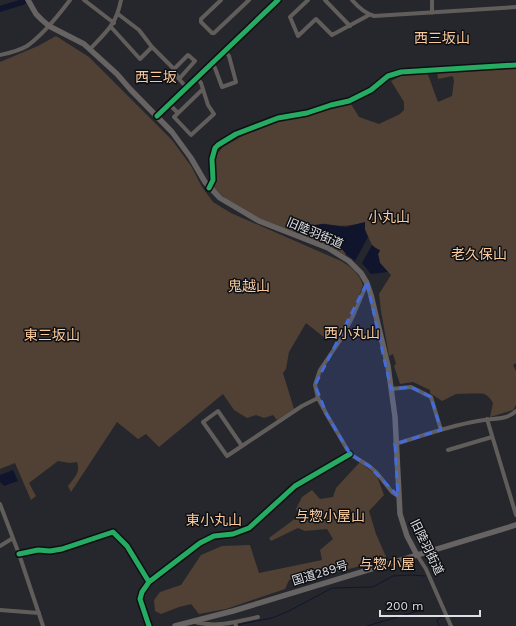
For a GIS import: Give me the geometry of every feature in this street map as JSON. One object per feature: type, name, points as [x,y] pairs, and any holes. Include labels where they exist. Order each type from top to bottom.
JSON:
[{"type":"highway","name":"旧陸羽街道","points":[[28,0],[36,14],[49,26],[77,39],[90,49],[157,116],[185,149],[209,188],[226,202],[259,221],[313,242],[340,255],[356,266],[362,273],[367,283],[386,359],[391,388],[398,496],[403,525],[417,555]]},
{"type":"highway","name":"国道289号","points":[[175,626],[233,611],[516,525]]},
{"type":"street","points":[[0,55],[14,52],[26,46],[49,26],[70,0]]},
{"type":"street","points":[[84,0],[112,25],[140,59],[152,47]]},
{"type":"street","points":[[90,49],[112,25],[118,14],[121,0]]},
{"type":"street","points":[[221,0],[201,19],[201,22],[212,33],[214,33],[245,1]]},
{"type":"street","points":[[308,0],[290,17],[298,36],[316,19],[332,35],[369,15]]},
{"type":"street","points":[[325,0],[350,26]]},
{"type":"street","points":[[352,0],[360,9],[369,15],[374,16],[516,7]]},
{"type":"street","points":[[432,0],[432,13]]},
{"type":"street","points":[[157,116],[275,1]]},
{"type":"street","points":[[118,14],[139,30],[152,47],[174,70],[179,79],[187,88]]},
{"type":"street","points":[[212,64],[222,87],[236,82],[229,56],[225,51]]},
{"type":"street","points":[[174,70],[188,55],[195,61],[179,79]]},
{"type":"street","points":[[209,188],[213,180],[212,159],[215,148],[240,132],[278,118],[307,113],[331,105],[349,102],[371,90],[388,76],[401,72],[516,64]]},
{"type":"street","points":[[197,78],[201,83],[203,89],[208,105],[214,114],[193,134],[174,117],[203,89]]},
{"type":"street","points":[[169,104],[178,113]]},
{"type":"street","points":[[367,283],[353,316],[316,378],[315,385],[318,398],[327,416],[350,454],[377,473],[392,492],[398,496]]},
{"type":"street","points":[[391,388],[411,387],[431,397],[441,430]]},
{"type":"street","points":[[242,446],[218,411],[203,422],[227,456],[242,446],[302,406],[318,398]]},
{"type":"street","points":[[395,444],[470,422],[487,419],[502,419],[512,415],[516,411]]},
{"type":"street","points":[[487,419],[516,515]]},
{"type":"street","points":[[448,450],[492,437]]},
{"type":"street","points":[[149,626],[140,599],[142,592],[149,582],[200,543],[214,536],[233,534],[249,528],[295,486],[350,454]]},
{"type":"street","points":[[0,504],[19,554],[43,626]]},
{"type":"street","points":[[19,554],[38,550],[50,551],[62,549],[113,532],[127,546],[149,582]]},
{"type":"street","points":[[0,546],[13,538]]},
{"type":"street","name":"旧陸羽街道","points":[[417,555],[426,568],[451,626]]},
{"type":"street","points":[[0,610],[39,613]]},
{"type":"street","points":[[192,621],[200,625],[220,625],[236,624],[258,617]]},
{"type":"highlighted area","points":[[367,283],[391,389],[411,387],[431,397],[441,430],[395,444],[398,496],[369,466],[350,454],[327,415],[315,385]]},
{"type":"shaded area","points":[[56,36],[89,57],[172,140],[191,166],[202,187],[213,202],[231,213],[341,261],[354,271],[363,285],[349,322],[336,340],[325,338],[306,323],[289,352],[286,369],[283,373],[294,409],[277,420],[273,415],[264,418],[256,415],[247,418],[234,410],[223,394],[159,447],[146,434],[138,439],[117,422],[71,492],[68,486],[75,478],[78,469],[77,462],[70,463],[58,461],[29,483],[36,496],[31,500],[15,463],[0,469],[0,62],[38,46]]},
{"type":"shaded area","points":[[516,68],[516,363],[513,365],[516,371],[516,405],[513,410],[490,417],[493,403],[488,396],[484,394],[456,394],[442,401],[430,393],[430,390],[413,382],[400,384],[394,366],[396,364],[393,354],[389,356],[379,294],[391,275],[380,263],[378,254],[380,251],[372,245],[362,223],[344,226],[325,224],[313,225],[315,233],[329,234],[344,251],[346,254],[345,255],[329,245],[267,223],[228,201],[213,187],[216,177],[215,166],[217,154],[223,147],[253,130],[282,120],[351,104],[359,117],[379,124],[400,114],[404,110],[404,102],[391,81],[401,76],[427,72],[438,102],[452,96],[454,81],[453,76],[438,79],[437,71]]},
{"type":"shaded area","points":[[360,462],[377,476],[384,495],[369,511],[376,534],[387,559],[337,572],[325,570],[289,580],[285,589],[226,609],[199,614],[191,604],[161,614],[155,611],[154,600],[160,592],[181,585],[201,555],[222,546],[250,545],[259,573],[322,560],[320,550],[333,539],[327,529],[305,531],[298,528],[271,541],[269,538],[300,515],[296,509],[302,497],[312,490],[320,499],[333,497],[336,488]]},
{"type":"water","points":[[365,222],[365,230],[368,237],[355,261],[346,254],[328,233],[314,233],[305,227],[322,224],[346,227]]},
{"type":"water","points":[[372,245],[380,250],[378,254],[380,263],[388,272],[371,274],[362,263]]},
{"type":"water","points":[[13,470],[18,481],[4,486],[0,482],[0,475]]},
{"type":"waterway","points":[[0,9],[23,2]]},
{"type":"waterway","points":[[237,625],[272,618],[289,611],[332,588],[373,587],[393,576],[425,576]]},
{"type":"waterway","points":[[367,626],[421,610]]},
{"type":"waterway","points":[[439,626],[437,620],[443,616]]},
{"type":"cycle path","points":[[157,116],[278,0]]},
{"type":"cycle path","points":[[209,188],[213,180],[212,159],[215,148],[236,134],[278,118],[307,113],[349,101],[371,90],[388,76],[401,72],[516,65]]},
{"type":"cycle path","points":[[149,626],[140,599],[142,592],[149,582],[200,543],[214,536],[233,534],[249,528],[295,486],[350,454]]},
{"type":"cycle path","points":[[19,554],[38,550],[50,551],[62,549],[113,532],[127,546],[149,582]]},
{"type":"district","name":"西三坂山","points":[[442,38]]},
{"type":"district","name":"西三坂","points":[[156,77]]},
{"type":"district","name":"小丸山","points":[[389,217]]},
{"type":"district","name":"老久保山","points":[[479,254]]},
{"type":"district","name":"鬼越山","points":[[249,286]]},
{"type":"district","name":"西小丸山","points":[[352,333]]},
{"type":"district","name":"東三坂山","points":[[52,335]]},
{"type":"district","name":"与惣小屋山","points":[[330,516]]},
{"type":"district","name":"東小丸山","points":[[214,520]]},
{"type":"district","name":"与惣小屋","points":[[387,564]]}]
